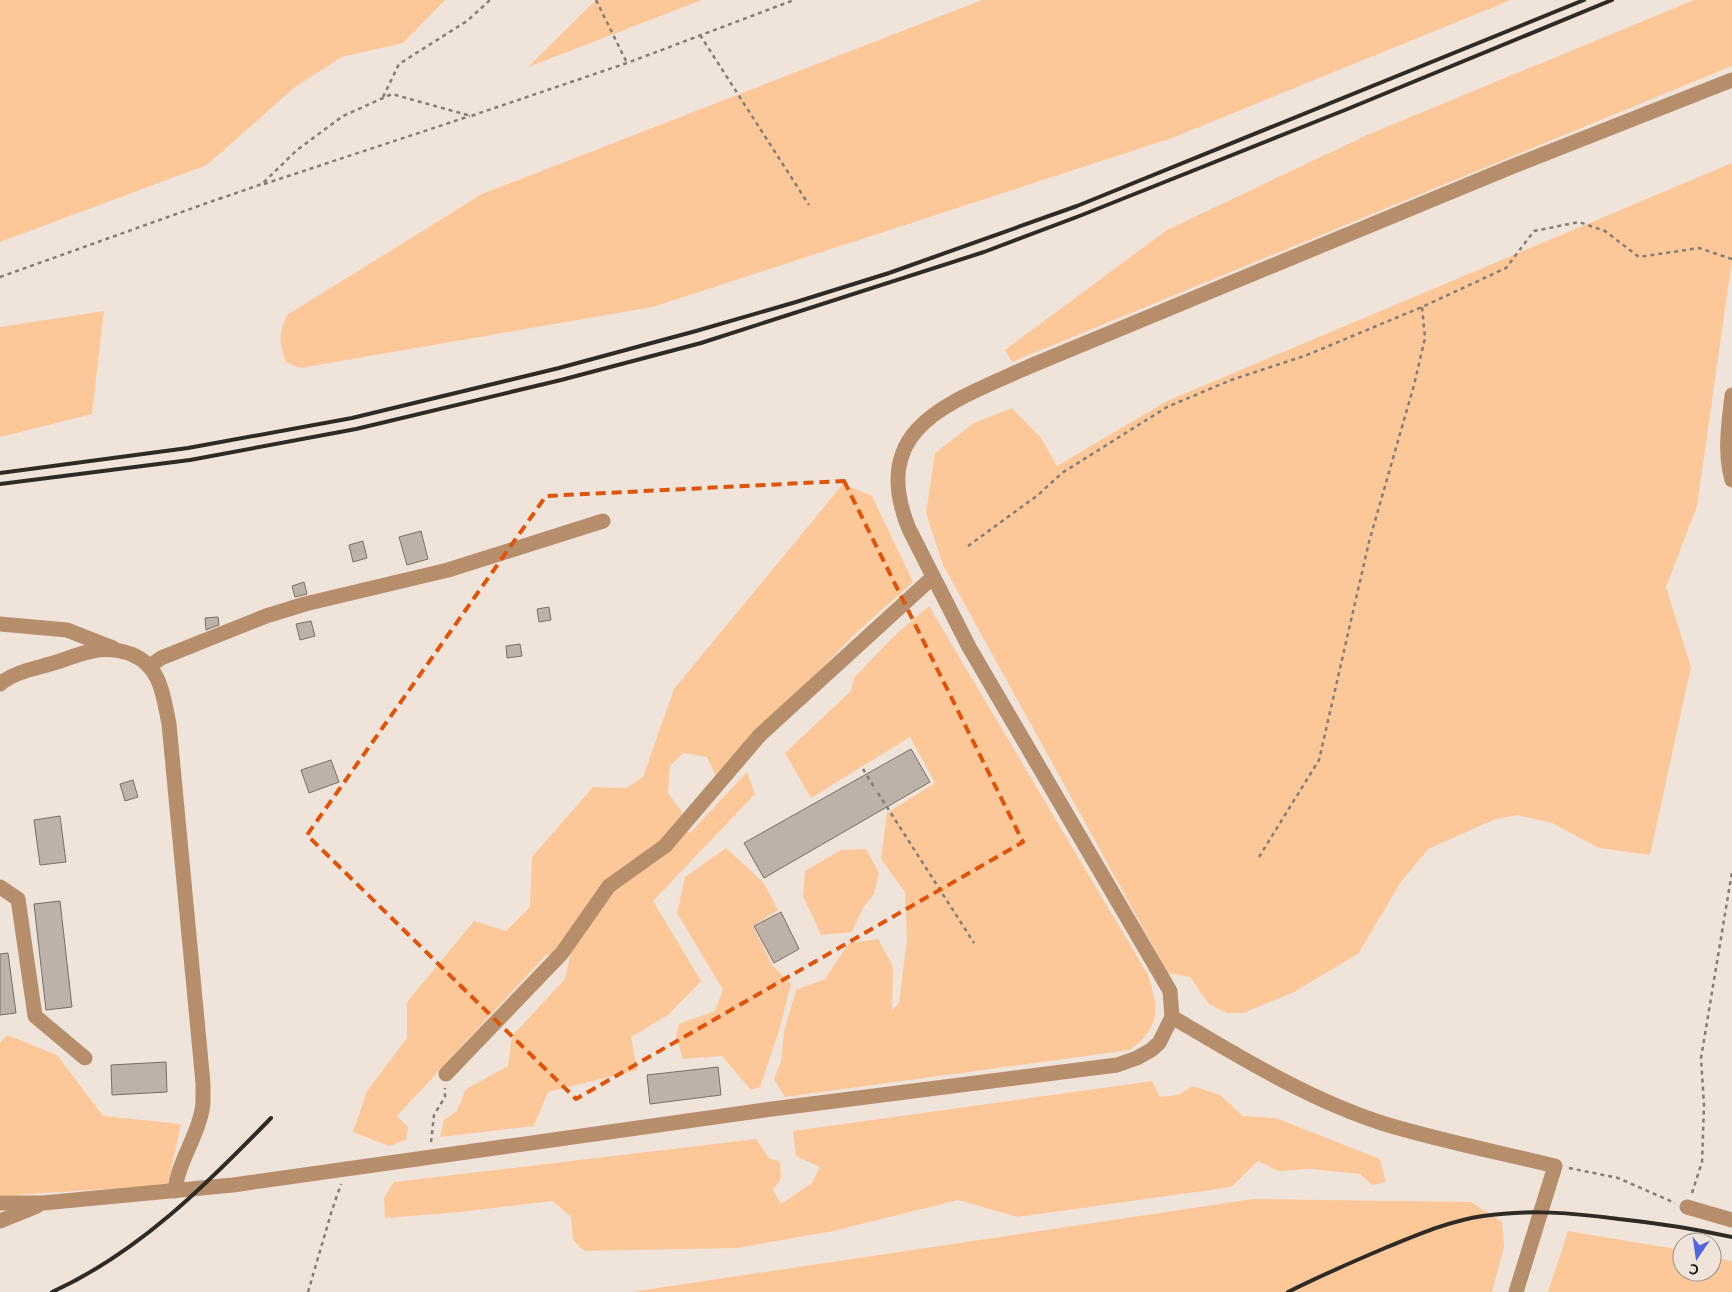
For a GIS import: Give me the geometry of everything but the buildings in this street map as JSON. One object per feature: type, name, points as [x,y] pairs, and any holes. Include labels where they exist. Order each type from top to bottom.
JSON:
[{"type":"street","points":[[0,1203],[43,1204],[233,1185],[772,1109],[1117,1065],[1150,1050],[1159,1043],[1172,1017],[1170,991],[969,647],[901,510],[897,481],[898,467],[909,439],[931,417],[943,409],[992,384],[1122,327],[1511,167],[1732,80]]},
{"type":"street","points":[[1732,394],[1728,425],[1729,469],[1732,480]]},
{"type":"street","points":[[150,666],[162,658],[266,616],[304,604],[448,570],[603,521]]},
{"type":"street","points":[[446,1074],[562,953],[609,886],[665,846],[760,735],[933,577]]},
{"type":"street","points":[[0,624],[66,630],[140,658],[150,666],[158,681],[169,724],[203,1083],[203,1103],[199,1120],[176,1179],[175,1191]]},
{"type":"street","points":[[0,684],[14,675],[92,651],[107,649],[122,651]]},
{"type":"street","points":[[0,883],[18,899],[35,1016],[85,1058]]},
{"type":"street","points":[[1172,1017],[1270,1073],[1354,1112],[1384,1123],[1435,1137],[1554,1166],[1516,1292]]},
{"type":"street","points":[[0,1221],[43,1204]]},
{"type":"street","points":[[1687,1207],[1732,1220]]},
{"type":"path","points":[[382,98],[399,64],[467,20],[490,0]]},
{"type":"path","points":[[596,0],[627,63]]},
{"type":"path","points":[[219,198],[627,63],[794,0]]},
{"type":"path","points":[[700,35],[809,204]]},
{"type":"path","points":[[0,277],[262,184],[297,150],[343,116],[392,94],[471,116]]},
{"type":"path","points":[[968,546],[1038,494],[1062,473],[1167,407],[1232,380],[1307,355],[1422,307],[1506,268],[1534,232],[1579,222],[1605,231],[1639,257],[1699,248],[1732,259]]},
{"type":"path","points":[[1259,857],[1319,760],[1369,542],[1414,385],[1425,338],[1422,307]]},
{"type":"path","points":[[863,770],[874,787]]},
{"type":"path","points":[[878,793],[974,943]]},
{"type":"path","points":[[1554,1166],[1618,1178],[1687,1207],[1702,1162],[1704,1105],[1701,1058],[1732,872]]},
{"type":"path","points":[[431,1156],[434,1115],[445,1097],[446,1074]]},
{"type":"path","points":[[308,1292],[332,1210],[347,1168]]},
{"type":"highlighted area","points":[[844,481],[1023,842],[576,1099],[307,835],[546,496]]},
{"type":"shaded area","points":[[0,0],[445,0],[403,43],[342,57],[295,87],[207,165],[0,242]]},
{"type":"shaded area","points":[[596,0],[702,0],[528,67]]},
{"type":"shaded area","points":[[982,0],[1511,0],[1172,138],[653,307],[300,368],[286,362],[280,338],[287,315],[482,194]]},
{"type":"shaded area","points":[[1694,0],[1732,0],[1732,66],[1012,362],[1005,350],[1167,230],[1367,135]]},
{"type":"shaded area","points":[[1732,163],[1732,260],[1697,506],[1666,587],[1691,667],[1650,855],[1599,848],[1552,823],[1517,815],[1493,820],[1428,849],[1401,882],[1358,954],[1292,993],[1243,1013],[1226,1013],[1209,1004],[1190,977],[1168,973],[943,565],[926,513],[935,453],[974,423],[1012,408],[1041,438],[1057,466],[1167,401]]},
{"type":"shaded area","points":[[104,311],[92,414],[0,437],[0,327]]},
{"type":"shaded area","points":[[843,484],[872,496],[913,582],[856,633],[716,776],[707,757],[683,753],[670,766],[668,793],[682,812],[680,824],[690,833],[747,772],[755,794],[653,901],[701,981],[668,1015],[631,1037],[637,1070],[548,1092],[534,1126],[440,1137],[444,1120],[457,1111],[466,1089],[508,1066],[512,1036],[565,979],[572,948],[546,955],[397,1116],[408,1127],[406,1140],[389,1146],[353,1132],[367,1091],[407,1038],[407,1002],[474,921],[506,931],[530,907],[532,857],[593,787],[626,788],[643,777],[674,689]]},
{"type":"shaded area","points":[[929,606],[1148,975],[1154,998],[1155,1017],[1147,1033],[1130,1050],[785,1097],[774,1079],[781,1062],[784,1032],[796,990],[825,979],[849,943],[878,939],[893,967],[892,1010],[899,1003],[907,940],[905,892],[881,859],[887,813],[935,783],[910,737],[811,798],[785,753],[851,691],[854,678],[895,635]]},
{"type":"shaded area","points":[[726,848],[763,882],[778,910],[753,926],[772,965],[791,984],[778,1034],[760,1087],[751,1090],[722,1056],[683,1059],[676,1036],[679,1024],[715,1011],[723,990],[677,913],[685,877]]},
{"type":"shaded area","points":[[866,849],[879,873],[874,894],[864,906],[852,932],[821,935],[803,896],[805,871],[841,850]]},
{"type":"shaded area","points":[[7,1035],[57,1055],[103,1116],[181,1124],[168,1185],[0,1196],[0,1043]]},
{"type":"shaded area","points":[[1152,1081],[1160,1097],[1178,1095],[1193,1086],[1220,1095],[1243,1116],[1276,1118],[1380,1159],[1386,1182],[1372,1185],[1360,1174],[1310,1169],[1278,1171],[1258,1161],[1231,1187],[1018,1217],[958,1200],[833,1231],[737,1248],[584,1251],[573,1240],[571,1217],[553,1201],[460,1212],[385,1218],[384,1198],[394,1182],[756,1139],[769,1158],[780,1162],[781,1178],[773,1190],[781,1204],[812,1183],[820,1167],[796,1156],[793,1131]]},
{"type":"shaded area","points":[[1253,1199],[1471,1202],[1502,1222],[1504,1247],[1492,1292],[631,1292]]},
{"type":"shaded area","points":[[1568,1231],[1672,1248],[1672,1282],[1722,1282],[1722,1259],[1732,1261],[1732,1292],[1548,1292]]},
{"type":"railway","points":[[0,473],[188,448],[352,418],[559,368],[796,302],[889,273],[1077,206],[1584,0]]},
{"type":"railway","points":[[0,484],[190,460],[356,429],[561,380],[701,343],[984,252],[1345,110],[1612,0]]},
{"type":"railway","points":[[52,1292],[113,1258],[142,1237],[196,1192],[271,1118]]},
{"type":"railway","points":[[1288,1292],[1409,1238],[1458,1221],[1483,1216],[1534,1212],[1585,1215],[1662,1224],[1732,1237]]}]
